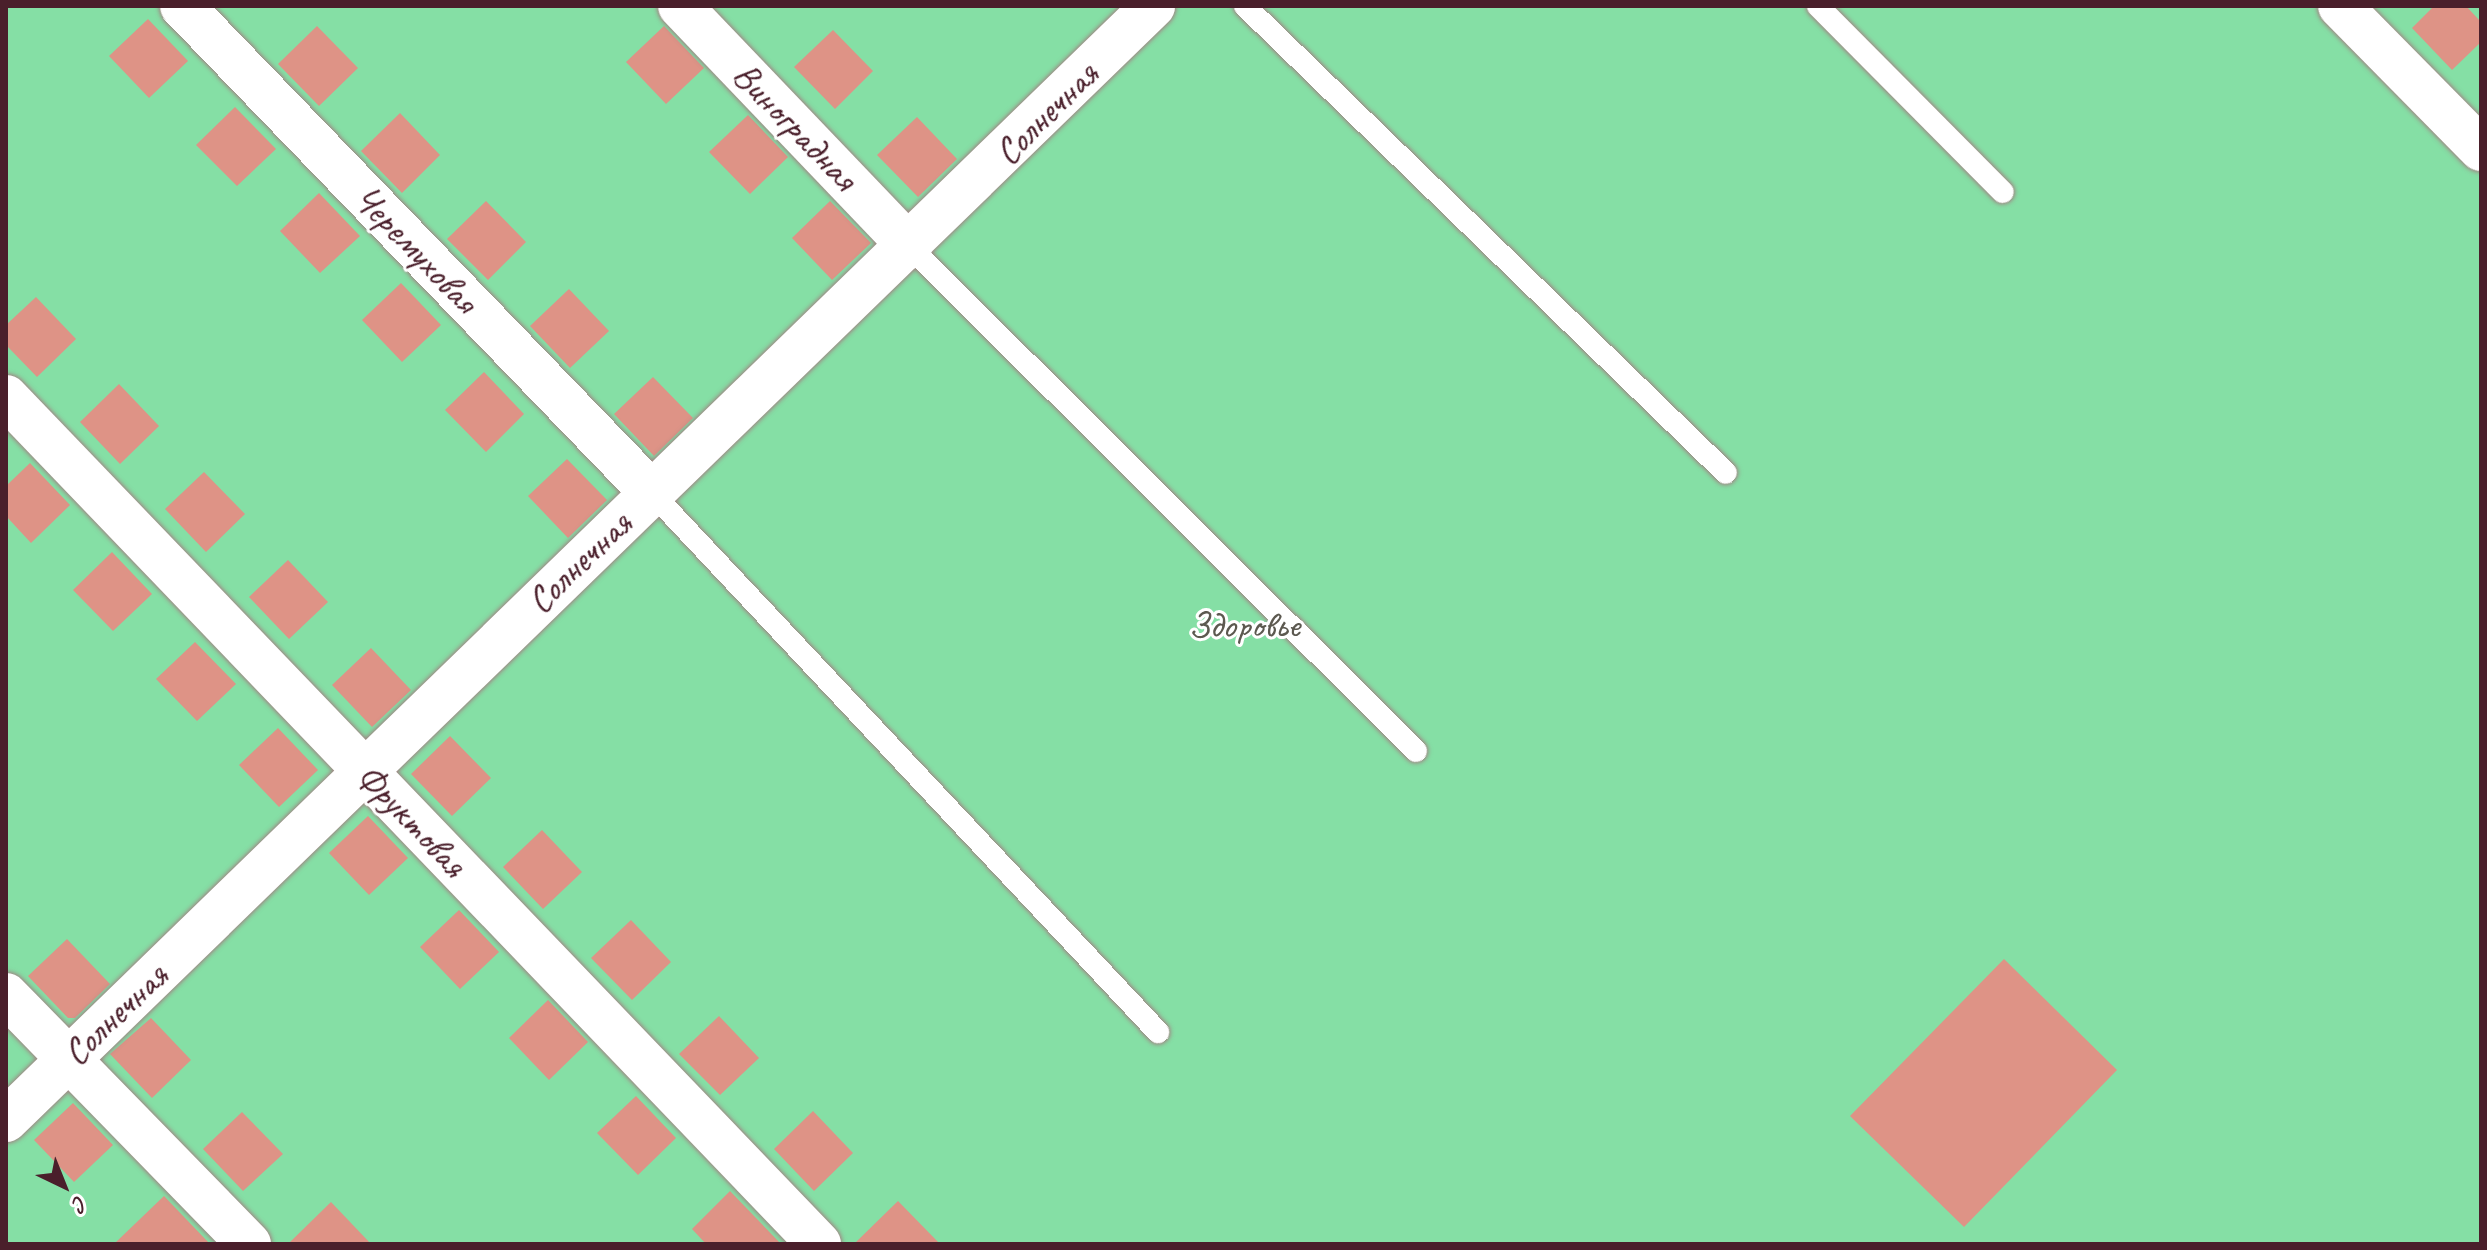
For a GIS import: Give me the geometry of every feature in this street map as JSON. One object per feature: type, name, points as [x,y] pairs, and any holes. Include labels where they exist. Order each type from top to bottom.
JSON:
[{"type":"street","name":"Черемуховая","points":[[182,6],[651,492]]},
{"type":"street","name":"Виноградная","points":[[680,6],[910,247]]},
{"type":"street","name":"Солнечная","points":[[6,1120],[651,492],[910,247],[1153,6]]},
{"type":"street","points":[[2340,6],[2481,149]]},
{"type":"street","name":"Фруктовая","points":[[6,397],[819,1244]]},
{"type":"street","points":[[6,995],[249,1244]]},
{"type":"lane","points":[[1245,6],[1726,473]]},
{"type":"lane","points":[[1818,6],[2003,192]]},
{"type":"lane","points":[[910,247],[1416,751]]},
{"type":"lane","points":[[651,492],[1158,1032]]},
{"type":"green space","name":"Здоровье","points":[[6,6],[2481,6],[2481,1244],[6,1244]]},
{"type":"building","points":[[2434,6],[2466,6],[2481,22],[2481,42],[2452,70],[2412,28]]},
{"type":"building","points":[[148,19],[188,61],[149,98],[109,56]]},
{"type":"building","points":[[317,26],[358,68],[319,106],[278,64]]},
{"type":"building","points":[[664,26],[704,68],[666,104],[626,62]]},
{"type":"building","points":[[833,30],[873,71],[835,109],[794,67]]},
{"type":"building","points":[[235,107],[276,149],[237,186],[196,145]]},
{"type":"building","points":[[400,113],[440,155],[402,193],[361,151]]},
{"type":"building","points":[[748,115],[788,157],[750,194],[709,152]]},
{"type":"building","points":[[917,117],[957,159],[918,197],[877,155]]},
{"type":"building","points":[[319,193],[360,236],[320,273],[280,231]]},
{"type":"building","points":[[486,201],[526,242],[488,280],[447,239]]},
{"type":"building","points":[[830,201],[871,243],[832,280],[792,238]]},
{"type":"building","points":[[401,283],[441,325],[402,362],[362,320]]},
{"type":"building","points":[[569,289],[609,331],[570,368],[530,326]]},
{"type":"building","points":[[36,297],[76,339],[37,377],[6,345],[6,325]]},
{"type":"building","points":[[484,372],[524,414],[486,452],[445,410]]},
{"type":"building","points":[[653,377],[693,418],[654,456],[614,414]]},
{"type":"building","points":[[119,384],[159,426],[120,464],[80,422]]},
{"type":"building","points":[[567,459],[607,500],[568,538],[528,496]]},
{"type":"building","points":[[30,463],[70,505],[31,543],[6,516],[6,486]]},
{"type":"building","points":[[204,472],[245,514],[206,552],[165,509]]},
{"type":"building","points":[[112,552],[152,594],[113,631],[73,590]]},
{"type":"building","points":[[288,560],[328,602],[289,639],[249,597]]},
{"type":"building","points":[[195,642],[236,684],[197,721],[156,679]]},
{"type":"building","points":[[371,648],[411,690],[372,727],[332,685]]},
{"type":"building","points":[[278,728],[318,770],[279,807],[239,765]]},
{"type":"building","points":[[450,736],[491,778],[452,816],[411,774]]},
{"type":"building","points":[[368,816],[408,858],[369,895],[329,853]]},
{"type":"building","points":[[542,830],[582,872],[543,909],[503,867]]},
{"type":"building","points":[[459,910],[499,952],[460,989],[420,947]]},
{"type":"building","points":[[631,920],[671,962],[632,1000],[591,958]]},
{"type":"building","points":[[67,939],[110,984],[75,1018],[68,1018],[28,976]]},
{"type":"building","points":[[2004,959],[2117,1070],[1964,1227],[1850,1116]]},
{"type":"building","points":[[548,1000],[588,1042],[549,1080],[509,1038]]},
{"type":"building","points":[[719,1016],[759,1058],[720,1095],[679,1054]]},
{"type":"building","points":[[151,1018],[191,1060],[152,1098],[110,1054]]},
{"type":"building","points":[[636,1096],[676,1138],[638,1175],[597,1133]]},
{"type":"building","points":[[73,1103],[113,1145],[74,1182],[34,1140]]},
{"type":"building","points":[[813,1111],[853,1153],[814,1191],[774,1149]]},
{"type":"building","points":[[242,1112],[283,1154],[243,1191],[203,1149]]},
{"type":"building","points":[[730,1191],[781,1244],[706,1244],[692,1229]]},
{"type":"building","points":[[164,1196],[210,1244],[114,1244]]},
{"type":"building","points":[[898,1201],[940,1244],[854,1244]]},
{"type":"building","points":[[331,1202],[371,1244],[288,1244]]}]
